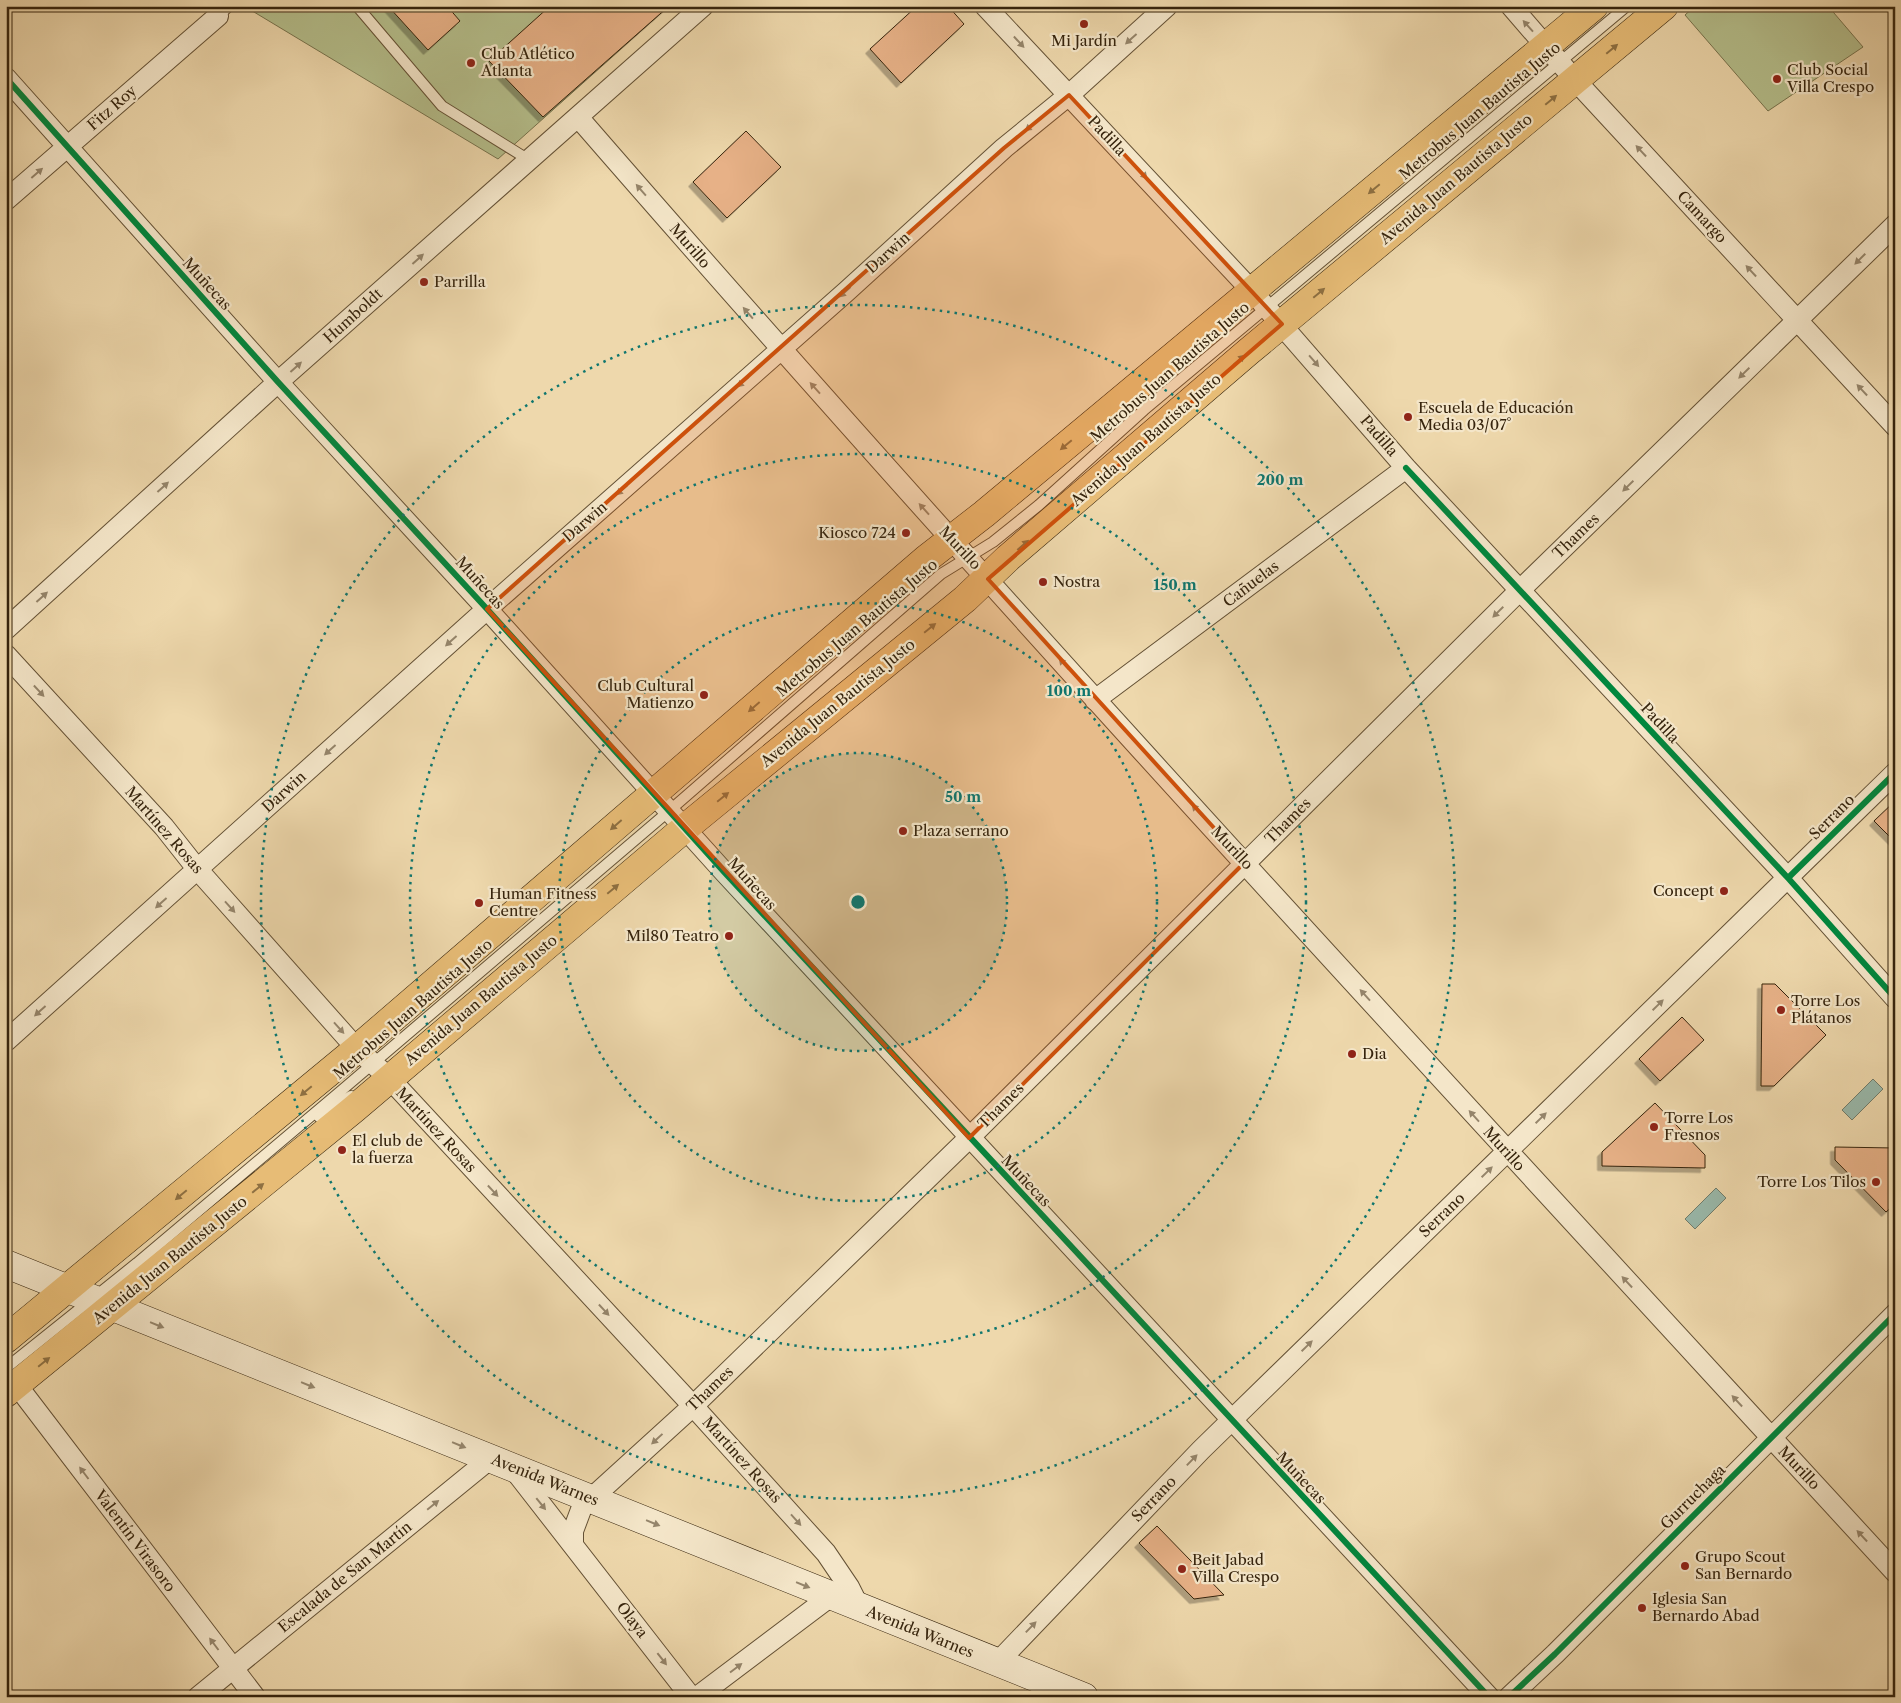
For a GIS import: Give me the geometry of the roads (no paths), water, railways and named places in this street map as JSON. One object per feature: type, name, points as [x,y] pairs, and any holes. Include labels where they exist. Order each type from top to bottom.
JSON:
[{"type":"main road","name":"Avenida Juan Bautista Justo","points":[[6,1339],[91,1298],[373,1063],[669,811],[960,548],[1267,307],[1560,63],[1594,6]]},
{"type":"main road","name":"Avenida Juan Bautista Justo","points":[[10,1382],[91,1298],[373,1063],[669,811],[988,579],[1267,307],[1560,63],[1664,6]]},
{"type":"main road","name":"Avenida Warnes","points":[[6,1264],[592,1498],[860,1609],[1084,1697]]},
{"type":"street","name":"Humboldt","points":[[6,629],[278,382],[704,6]]},
{"type":"street","name":"Padilla","points":[[985,6],[1267,307],[1406,468],[1788,878],[1895,998]]},
{"type":"street","name":"Darwin","points":[[6,1041],[1004,148],[1069,95],[1167,6]]},
{"type":"street","name":"Camargo","points":[[1510,6],[1560,63],[1895,426]]},
{"type":"street","name":"Fitz Roy","points":[[6,200],[224,11]]},
{"type":"street","name":"Muñecas","points":[[6,78],[278,382],[487,609],[669,811],[969,1138],[1489,1697]]},
{"type":"street","name":"Murillo","points":[[578,117],[780,350],[1095,700],[1245,862],[1507,1152],[1895,1572]]},
{"type":"street","name":"Thames","points":[[592,1498],[693,1406],[969,1138],[1519,591],[1895,225]]},
{"type":"street","name":"Cañuelas","points":[[1095,700],[1406,468]]},
{"type":"street","name":"Martínez Rosas","points":[[6,655],[164,828],[198,870],[373,1063],[693,1406],[826,1553],[849,1587],[860,1609]]},
{"type":"street","name":"Serrano","points":[[997,1663],[1231,1420],[1895,773]]},
{"type":"street","name":"Gurruchaga","points":[[1509,1697],[1555,1654],[1770,1436],[1895,1314]]},
{"type":"street","name":"Valentín Virasoro","points":[[10,1382],[255,1697]]},
{"type":"street","name":"Olaya","points":[[501,1462],[573,1544],[691,1697]]},
{"type":"street","name":"Escalada de San Martín","points":[[198,1697],[501,1462]]},
{"type":"street","points":[[615,1478],[612,1494],[619,1509]]},
{"type":"street","points":[[573,1544],[573,1531],[576,1519],[582,1507],[592,1498]]},
{"type":"street","points":[[697,1697],[831,1596]]},
{"type":"lane","points":[[357,6],[442,106],[529,160]]},
{"type":"lane","name":"Metrobus Juan Bautista Justo","points":[[1560,63],[1627,6]]},
{"type":"lane","name":"Metrobus Juan Bautista Justo","points":[[274,1147],[348,1098],[373,1063]]},
{"type":"lane","name":"Metrobus Juan Bautista Justo","points":[[91,1298],[373,1063]]},
{"type":"place","name":"Mi Jardín","points":[[1084,24]]},
{"type":"place","name":"Club Atlético Atlanta","points":[[471,63]]},
{"type":"place","name":"Club Social Villa Crespo","points":[[1777,79]]},
{"type":"place","name":"Parrilla","points":[[424,282]]},
{"type":"place","name":"Escuela de Educación Media 03/07°","points":[[1408,417]]},
{"type":"place","name":"Kiosco 724","points":[[906,533]]},
{"type":"place","name":"Nostra","points":[[1043,582]]},
{"type":"place","name":"Club Cultural Matienzo","points":[[704,695]]},
{"type":"place","name":"Plaza serrano","points":[[903,831]]},
{"type":"place","name":"Concept","points":[[1724,891]]},
{"type":"place","name":"Human Fitness Centre","points":[[479,903]]},
{"type":"place","name":"Mil80 Teatro","points":[[729,936]]},
{"type":"place","name":"Torre Los Plátanos","points":[[1781,1010]]},
{"type":"place","name":"Dia","points":[[1352,1054]]},
{"type":"place","name":"Torre Los Fresnos","points":[[1654,1127]]},
{"type":"place","name":"El club de la fuerza","points":[[342,1150]]},
{"type":"place","name":"Torre Los Tilos","points":[[1876,1182]]},
{"type":"place","name":"Grupo Scout San Bernardo","points":[[1685,1566]]},
{"type":"place","name":"Beit Jabad Villa Crespo","points":[[1182,1569]]},
{"type":"place","name":"Iglesia San Bernardo Abad","points":[[1642,1608]]}]
